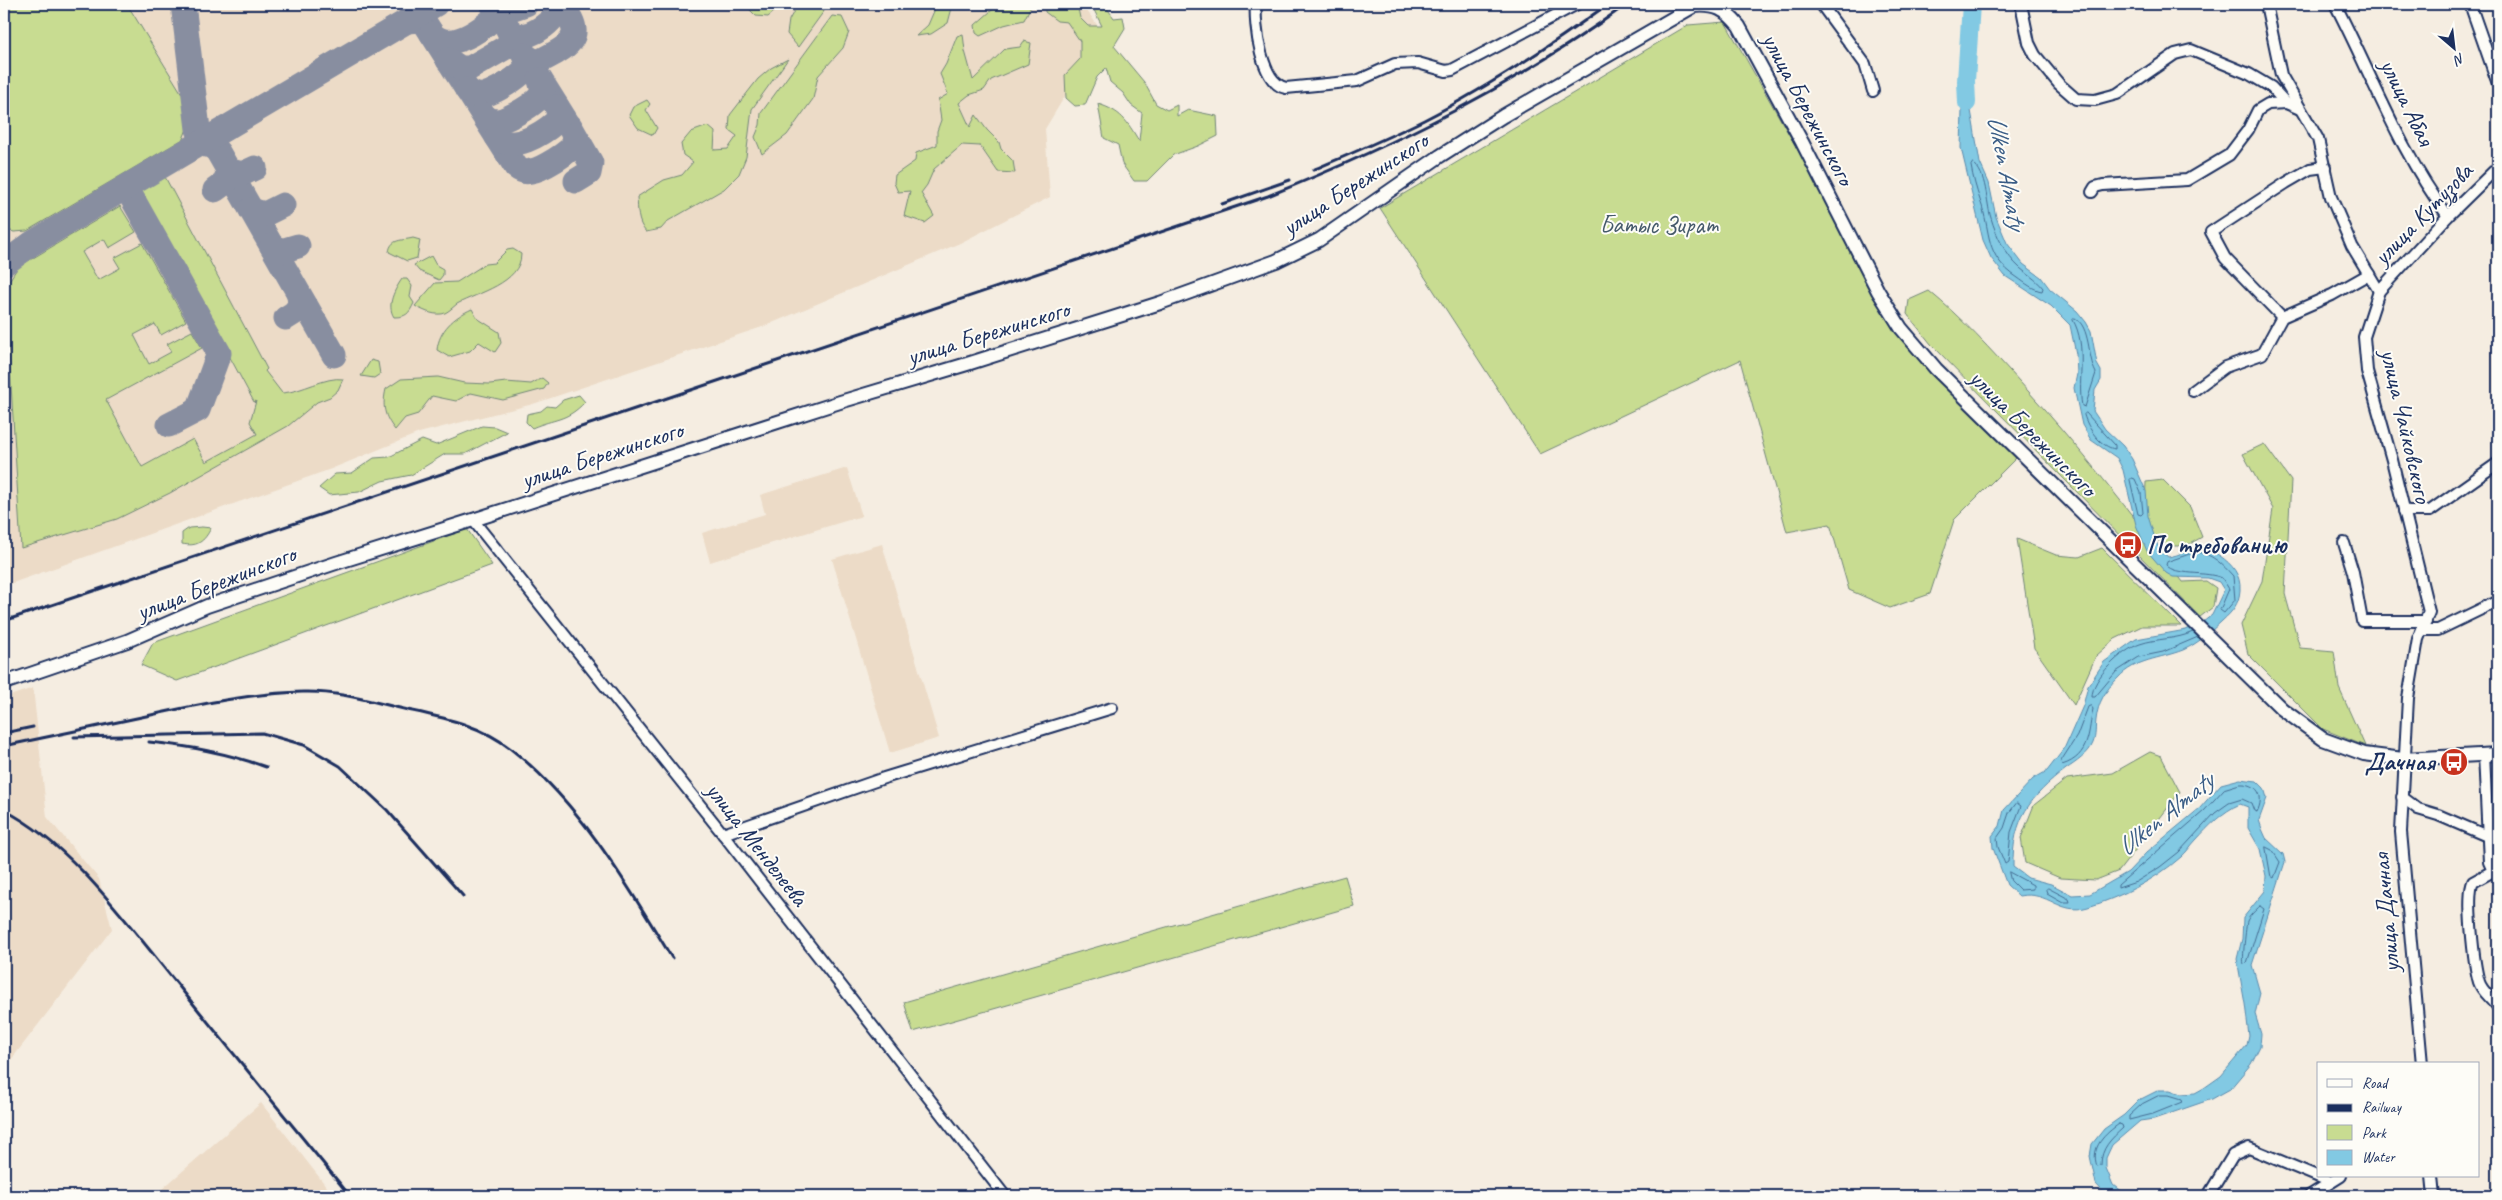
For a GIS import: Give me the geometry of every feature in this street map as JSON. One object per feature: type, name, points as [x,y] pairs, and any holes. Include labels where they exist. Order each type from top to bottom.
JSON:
[{"type":"main road","name":"улица Бережинского","points":[[4,683],[127,641],[221,601],[840,402],[1151,306],[1276,261],[1319,240],[1440,156],[1503,116],[1694,6],[1711,4],[1725,12],[1739,26],[1802,142],[1878,291],[1901,328],[1936,369],[2282,709],[2323,739],[2364,754],[2403,759],[2498,754]]},
{"type":"street","points":[[1256,4],[1255,18],[1265,66],[1271,79],[1278,87],[1286,88],[1357,80],[1396,64],[1418,63],[1446,71],[1452,70],[1578,4]]},
{"type":"street","points":[[1821,4],[1865,64],[1874,91]]},
{"type":"street","points":[[2021,4],[2029,43],[2035,55],[2059,84],[2076,99],[2095,100],[2117,94],[2174,54],[2191,50],[2250,74],[2271,88],[2286,103],[2300,109]]},
{"type":"street","points":[[2266,4],[2281,75],[2318,139],[2331,197],[2352,246],[2378,291]]},
{"type":"street","name":"улица Абая","points":[[2335,4],[2399,138],[2427,188],[2448,216]]},
{"type":"street","points":[[2470,4],[2498,84]]},
{"type":"street","points":[[2092,192],[2094,187],[2103,185],[2187,180],[2229,155],[2248,130],[2258,110],[2268,104],[2286,103]]},
{"type":"street","points":[[2282,317],[2225,258],[2211,232],[2294,178],[2310,170],[2325,167]]},
{"type":"street","name":"улица Кутузова","points":[[2378,291],[2448,216],[2498,167]]},
{"type":"street","points":[[2193,391],[2225,367],[2262,354],[2282,317],[2332,295],[2368,274]]},
{"type":"street","name":"улица Чайковского","points":[[2378,291],[2364,336],[2367,371],[2392,460],[2429,612],[2418,639],[2408,698],[2403,759]]},
{"type":"street","points":[[2404,511],[2430,511],[2498,462]]},
{"type":"street","name":"улица Менделеева","points":[[473,520],[723,834],[1005,1196]]},
{"type":"street","points":[[2344,543],[2353,572],[2362,622],[2424,625],[2438,630],[2498,601]]},
{"type":"street","points":[[723,834],[884,778],[1112,708]]},
{"type":"street","points":[[2484,754],[2493,836],[2489,862],[2496,872],[2473,882],[2470,894],[2470,912],[2479,983],[2498,1007]]},
{"type":"street","name":"улица Дачная","points":[[2403,759],[2401,832],[2422,1062]]},
{"type":"street","points":[[2402,797],[2418,809],[2493,836]]},
{"type":"street","points":[[2208,1196],[2233,1155],[2249,1148],[2317,1176]]},
{"type":"street","points":[[2321,1178],[2331,1182]]},
{"type":"street","points":[[2310,1196],[2338,1178]]},
{"type":"street","points":[[2432,1178],[2434,1196]]},
{"type":"shaded area","points":[[4,4],[1082,4],[1103,33],[1045,129],[1050,197],[960,243],[765,326],[533,404],[419,433],[331,469],[4,586]]},
{"type":"shaded area","points":[[847,468],[862,516],[710,562],[702,533],[765,514],[760,495]]},
{"type":"shaded area","points":[[882,544],[939,738],[890,753],[832,559]]},
{"type":"shaded area","points":[[33,688],[47,817],[99,879],[112,929],[4,1069],[4,698]]},
{"type":"shaded area","points":[[261,1103],[334,1196],[154,1196]]},
{"type":"green space","points":[[4,4],[127,4],[187,102],[189,124],[183,139],[27,231],[14,232],[4,229]]},
{"type":"green space","points":[[744,4],[794,4],[794,6],[780,7],[768,17],[756,16]]},
{"type":"green space","points":[[798,4],[823,4],[824,11],[798,47],[787,34],[789,20]]},
{"type":"green space","points":[[937,4],[953,4],[948,23],[931,34],[916,36],[928,25]]},
{"type":"green space","points":[[999,4],[1032,4],[1024,20],[1004,25],[980,36],[976,33],[975,25]]},
{"type":"green space","points":[[1045,4],[1077,4],[1080,18],[1088,26],[1102,26],[1091,4],[1104,4],[1114,18],[1123,17],[1125,28],[1114,46],[1144,82],[1156,104],[1167,110],[1177,105],[1177,116],[1188,110],[1217,116],[1218,136],[1173,155],[1147,181],[1134,181],[1122,164],[1118,145],[1104,138],[1098,104],[1112,110],[1123,118],[1139,141],[1142,113],[1131,105],[1123,93],[1110,82],[1106,68],[1097,77],[1085,105],[1075,106],[1066,98],[1065,75],[1080,59],[1080,41],[1067,22],[1057,21],[1045,12]]},
{"type":"green space","points":[[832,16],[842,17],[849,32],[843,48],[818,76],[813,99],[787,135],[762,154],[755,137],[760,125],[761,113]]},
{"type":"green space","name":"Батыс Зират","points":[[1725,22],[1910,347],[2018,456],[1954,520],[1930,594],[1890,608],[1849,590],[1830,524],[1787,532],[1740,360],[1540,454],[1380,208],[1688,25]]},
{"type":"green space","points":[[963,34],[965,51],[973,80],[1005,49],[1020,47],[1024,41],[1031,43],[1028,64],[991,80],[984,90],[969,95],[959,103],[970,127],[976,115],[999,142],[1001,149],[1013,161],[1015,173],[998,172],[980,146],[962,145],[934,169],[921,193],[934,216],[925,223],[904,216],[910,191],[898,192],[894,183],[895,175],[915,161],[916,153],[937,145],[937,131],[941,120],[938,100],[948,94],[940,74],[957,36]]},
{"type":"green space","points":[[788,59],[752,109],[746,157],[739,174],[724,189],[668,221],[661,229],[646,232],[639,220],[637,197],[664,180],[682,175],[693,162],[683,155],[681,144],[691,132],[708,126],[715,132],[714,150],[728,149],[737,136],[729,130],[730,115],[758,79],[771,68]]},
{"type":"green space","points":[[647,100],[650,104],[646,110],[657,128],[653,135],[638,128],[629,115],[633,107]]},
{"type":"green space","points":[[164,175],[267,369],[265,371],[282,393],[329,380],[343,379],[338,390],[330,397],[317,402],[288,426],[170,493],[117,519],[21,548],[5,287],[18,267],[120,206],[136,232],[109,248],[104,239],[82,252],[98,280],[120,268],[114,258],[142,243],[186,321],[161,335],[155,324],[134,335],[149,364],[171,352],[167,344],[192,331],[202,348],[106,400],[142,467],[193,439],[206,462],[257,434],[250,422],[256,401],[254,402],[140,190]]},
{"type":"green space","points":[[413,238],[420,240],[417,258],[407,261],[389,252],[392,244],[395,242]]},
{"type":"green space","points":[[513,249],[521,254],[519,264],[514,273],[496,286],[457,304],[443,314],[424,311],[415,306],[435,283],[457,282],[485,264],[494,263],[507,250]]},
{"type":"green space","points":[[431,256],[436,265],[443,269],[443,275],[439,280],[419,271],[414,265]]},
{"type":"green space","points":[[402,279],[407,279],[412,286],[410,297],[414,303],[407,314],[394,317],[391,302],[394,292]]},
{"type":"green space","points":[[1929,291],[1976,335],[2063,430],[2144,530],[2183,582],[2206,581],[2216,588],[2213,607],[2200,617],[1931,344],[1907,314],[1909,300]]},
{"type":"green space","points":[[472,309],[477,318],[499,332],[501,343],[495,352],[479,342],[470,351],[449,357],[437,350],[441,336],[448,325]]},
{"type":"green space","points":[[371,360],[378,362],[380,374],[374,378],[361,376]]},
{"type":"green space","points":[[438,377],[464,383],[490,384],[506,382],[531,384],[542,378],[548,383],[544,389],[503,400],[471,393],[456,401],[432,396],[418,414],[405,418],[395,430],[388,420],[385,411],[386,389],[401,379]]},
{"type":"green space","points":[[579,395],[585,402],[572,413],[532,428],[526,422],[527,414],[541,411],[547,406],[555,407],[563,400]]},
{"type":"green space","points":[[482,426],[495,427],[507,432],[465,454],[445,454],[411,475],[382,481],[359,492],[329,495],[319,488],[335,474],[352,473],[374,458],[389,457],[422,440],[436,445]]},
{"type":"green space","points":[[2264,444],[2291,481],[2285,594],[2300,648],[2334,651],[2339,688],[2365,746],[2323,729],[2248,654],[2241,625],[2262,581],[2273,509],[2243,454]]},
{"type":"green space","points":[[2163,480],[2190,507],[2202,537],[2186,546],[2165,546],[2152,535],[2145,507],[2146,482]]},
{"type":"green space","points":[[189,528],[211,528],[203,540],[192,545],[182,544],[182,533]]},
{"type":"green space","points":[[467,529],[492,565],[177,681],[141,665],[153,643]]},
{"type":"green space","points":[[2017,539],[2056,555],[2079,557],[2102,548],[2181,626],[2142,626],[2115,639],[2096,656],[2074,705],[2034,648]]},
{"type":"green space","points":[[2150,752],[2161,756],[2180,792],[2119,871],[2096,880],[2060,878],[2025,863],[2021,838],[2034,805],[2067,779],[2113,773]]},
{"type":"green space","points":[[1345,876],[1354,906],[913,1032],[904,1002]]},
{"type":"water","points":[[1966,81],[1980,163],[1989,183],[1996,217],[2007,243],[2023,264],[2041,277],[2050,289],[2077,311],[2091,331],[2097,364],[2101,371],[2101,380],[2095,390],[2093,411],[2105,429],[2123,446],[2132,459],[2146,491],[2148,516],[2156,542],[2161,551],[2168,557],[2199,547],[2211,551],[2232,566],[2240,585],[2235,607],[2204,637],[2183,650],[2148,660],[2132,667],[2109,688],[2098,708],[2095,738],[2091,747],[2081,758],[2042,789],[2020,822],[2016,835],[2013,867],[2028,878],[2051,884],[2072,895],[2090,894],[2128,872],[2147,852],[2200,808],[2221,784],[2240,779],[2257,781],[2264,788],[2267,798],[2259,820],[2266,838],[2283,854],[2285,862],[2252,965],[2260,993],[2255,1014],[2261,1034],[2260,1046],[2251,1064],[2230,1089],[2212,1099],[2154,1119],[2140,1121],[2112,1145],[2106,1158],[2106,1168],[2113,1185],[2127,1196],[2107,1196],[2096,1184],[2090,1156],[2092,1144],[2104,1129],[2124,1115],[2139,1100],[2159,1090],[2170,1090],[2181,1094],[2195,1093],[2204,1088],[2221,1076],[2247,1045],[2249,1036],[2237,959],[2242,939],[2243,918],[2265,891],[2266,876],[2260,849],[2248,828],[2248,807],[2240,804],[2216,820],[2183,855],[2160,873],[2137,887],[2113,898],[2078,909],[2061,906],[2038,896],[2019,896],[2007,885],[1993,848],[1992,836],[2000,826],[2004,810],[2033,779],[2047,771],[2064,749],[2083,706],[2088,686],[2104,662],[2136,639],[2186,630],[2203,622],[2212,615],[2224,590],[2219,582],[2208,578],[2173,577],[2166,573],[2147,551],[2136,525],[2123,470],[2117,458],[2091,440],[2082,425],[2074,388],[2077,374],[2076,354],[2070,325],[2051,306],[2005,276],[1991,258],[1983,240],[1961,148],[1962,110]]},
{"type":"waterway","name":"Ulken Almaty","points":[[1967,103],[1966,81],[1971,4]]},
{"type":"taxiway","points":[[183,4],[198,129],[203,142]]},
{"type":"taxiway","points":[[4,264],[31,244],[436,4]]},
{"type":"taxiway","points":[[407,21],[419,20],[425,23],[516,167],[529,172],[562,156],[572,147],[574,138],[568,124],[493,4]]},
{"type":"taxiway","points":[[432,34],[446,41],[462,39],[492,20],[495,14],[493,4]]},
{"type":"taxiway","points":[[504,4],[514,8],[526,4]]},
{"type":"taxiway","points":[[508,29],[518,36],[531,33],[549,22],[554,16],[558,4]]},
{"type":"taxiway","points":[[524,55],[534,61],[539,61],[557,52],[571,41],[574,30],[573,24],[562,4]]},
{"type":"taxiway","points":[[448,60],[460,68],[470,68],[508,46],[511,36],[508,29]]},
{"type":"taxiway","points":[[467,90],[476,95],[482,95],[507,84],[525,70],[527,66],[524,55]]},
{"type":"taxiway","points":[[483,114],[489,119],[497,121],[508,118],[523,110],[541,96],[543,92],[540,80]]},
{"type":"taxiway","points":[[497,137],[511,143],[527,140],[543,132],[556,122],[559,115],[557,107]]},
{"type":"taxiway","points":[[570,126],[591,163],[589,173],[576,181]]},
{"type":"taxiway","points":[[198,144],[212,146],[218,152],[334,355]]},
{"type":"taxiway","points":[[215,190],[226,182],[228,170],[242,174],[255,168]]},
{"type":"taxiway","points":[[126,187],[219,353],[198,410],[169,425]]},
{"type":"taxiway","points":[[251,210],[265,214],[283,205]]},
{"type":"taxiway","points":[[272,246],[281,251],[298,246]]},
{"type":"taxiway","points":[[286,318],[300,306],[299,295]]},
{"type":"railway","points":[[1313,170],[1410,127],[1472,94],[1608,4]]},
{"type":"railway","points":[[4,621],[1268,196],[1363,156],[1454,111],[1541,61],[1627,4]]},
{"type":"railway","points":[[1222,204],[1290,180]]},
{"type":"railway","points":[[4,746],[208,703],[246,697],[303,692],[344,695],[435,716],[475,728],[511,749],[536,770],[559,794],[600,846],[638,902],[672,958]]},
{"type":"railway","points":[[4,733],[33,727]]},
{"type":"railway","points":[[74,737],[262,733],[304,745],[340,766],[387,810],[463,896]]},
{"type":"railway","points":[[149,742],[208,751],[266,767]]},
{"type":"railway","points":[[4,810],[29,825],[53,844],[98,888],[350,1196]]},
{"type":"place","name":"По требованию","points":[[2128,545]]},
{"type":"place","name":"Дачная","points":[[2454,762]]}]
